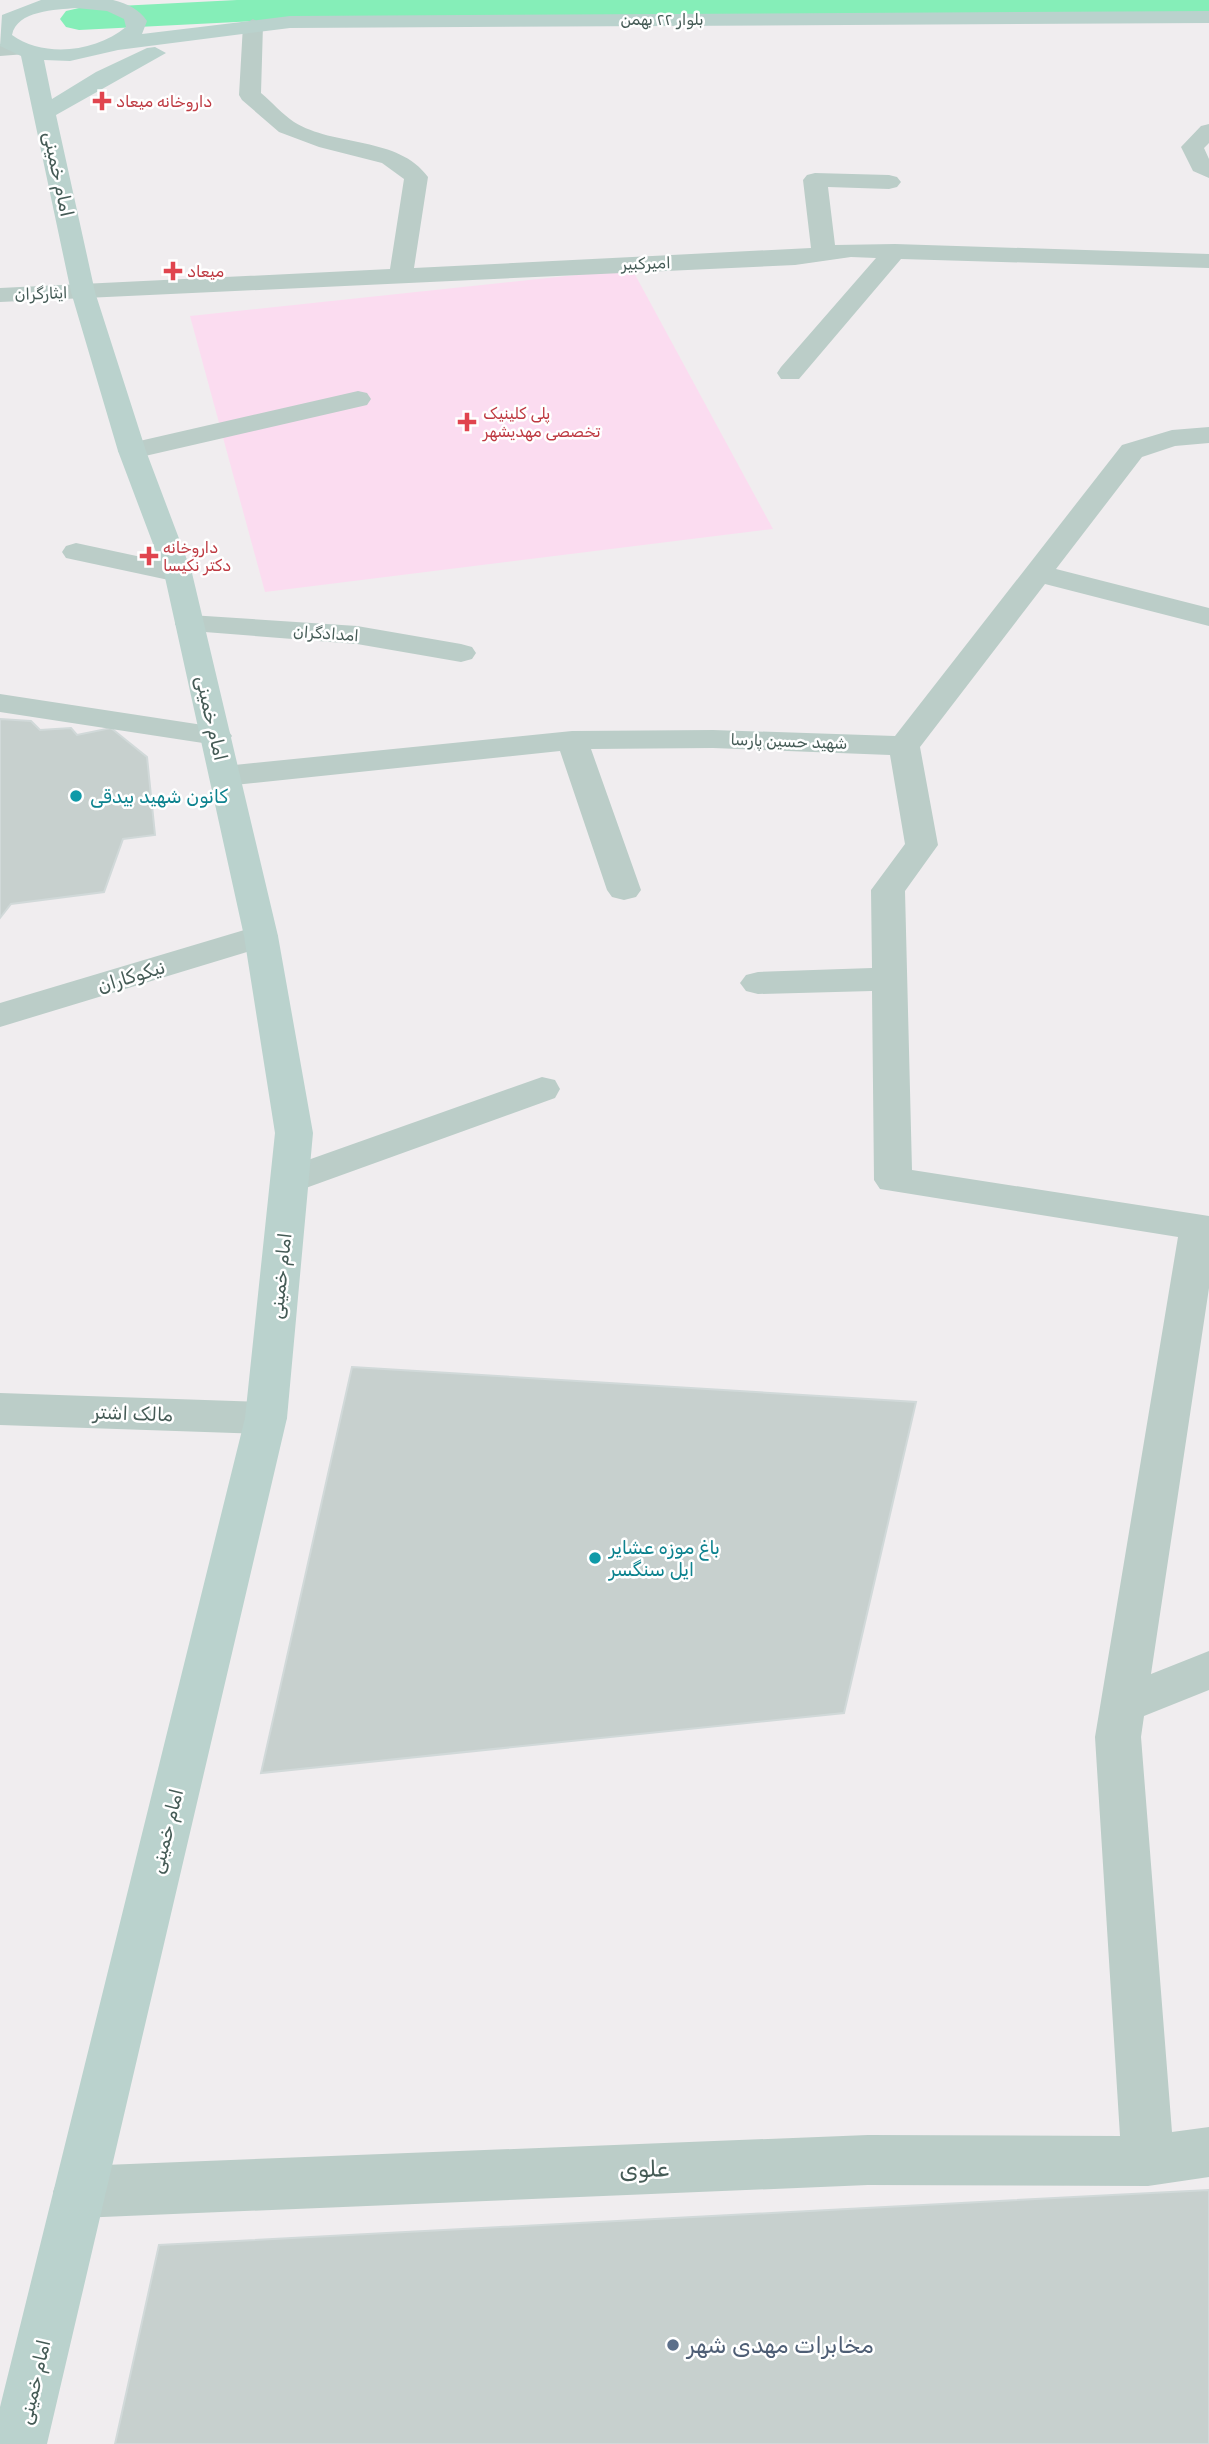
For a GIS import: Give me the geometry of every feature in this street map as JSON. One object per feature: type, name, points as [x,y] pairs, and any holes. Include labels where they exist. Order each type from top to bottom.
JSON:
[{"type":"street","points":[[3,22],[34,4],[129,0]]},
{"type":"street","name":"امام خمینی","points":[[46,111],[80,66],[136,29],[136,21],[126,11],[91,2]]},
{"type":"street","points":[[253,14],[250,95],[287,127],[327,142],[390,158],[416,177],[401,276]]},
{"type":"street","name":"بلوار ۲۲ بهمن","points":[[17,50],[66,54],[227,28],[253,14],[281,22],[1209,18]]},
{"type":"street","name":"امام خمینی","points":[[3,22],[2,37],[17,50],[46,111],[83,292],[132,450],[178,573],[261,936],[294,1133],[266,1418],[19,2444]]},
{"type":"street","points":[[46,111],[146,55],[227,28]]},
{"type":"street","points":[[1209,131],[1192,147],[1201,166],[1209,172]]},
{"type":"street","points":[[824,254],[815,180],[889,182]]},
{"type":"street","name":"امیرکبیر","points":[[83,292],[824,254],[851,250],[1209,261]]},
{"type":"street","points":[[790,373],[895,251]]},
{"type":"street","name":"ایثارگران","points":[[0,295],[83,292]]},
{"type":"street","points":[[132,450],[358,400]]},
{"type":"street","points":[[1148,2161],[1118,1737],[1204,1222],[893,1180],[888,890],[922,845],[904,746],[1132,451],[1172,438],[1209,435]]},
{"type":"street","points":[[76,552],[178,573]]},
{"type":"street","points":[[1038,573],[1209,617]]},
{"type":"street","name":"امدادگران","points":[[190,625],[357,635],[461,653]]},
{"type":"street","points":[[0,703],[216,736]]},
{"type":"street","name":"شهید حسین پارسا","points":[[225,776],[572,740],[713,738],[904,746]]},
{"type":"street","points":[[572,740],[624,890]]},
{"type":"street","name":"نیکوکاران","points":[[0,1015],[261,936]]},
{"type":"street","points":[[758,983],[890,979]]},
{"type":"street","points":[[290,1180],[542,1089]]},
{"type":"street","name":"مالک اشتر","points":[[0,1409],[266,1418]]},
{"type":"street","points":[[1124,1704],[1209,1670]]},
{"type":"street","name":"علوی","points":[[79,2192],[868,2160],[1148,2161],[1209,2152]]},
{"type":"shaded area","name":"پلی کلینیک تخصصی مهدیشهر","points":[[632,269],[773,529],[265,592],[190,316]]},
{"type":"building","name":"کانون شهید بیدقی","points":[[0,719],[31,721],[40,730],[71,728],[77,735],[111,728],[147,757],[155,835],[123,839],[104,892],[11,904],[0,918]]},
{"type":"building","name":"باغ موزه عشایر ایل سنگسر","points":[[352,1367],[916,1402],[844,1713],[261,1773]]},
{"type":"building","name":"مخابرات مهدی شهر","points":[[1209,2190],[1209,2444],[115,2444],[159,2245]]},
{"type":"waterway","points":[[79,19],[258,10],[1209,7]]},
{"type":"place","name":"داروخانه میعاد","points":[[102,101]]},
{"type":"place","name":"میعاد","points":[[173,271]]},
{"type":"place","name":"پلی کلینیک تخصصی مهدیشهر","points":[[467,422]]},
{"type":"place","name":"داروخانه دکتر نکیسا","points":[[149,556]]},
{"type":"place","name":"کانون شهید بیدقی","points":[[76,796]]},
{"type":"place","name":"باغ موزه عشایر ایل سنگسر","points":[[595,1558]]},
{"type":"place","name":"مخابرات مهدی شهر","points":[[673,2345]]}]
